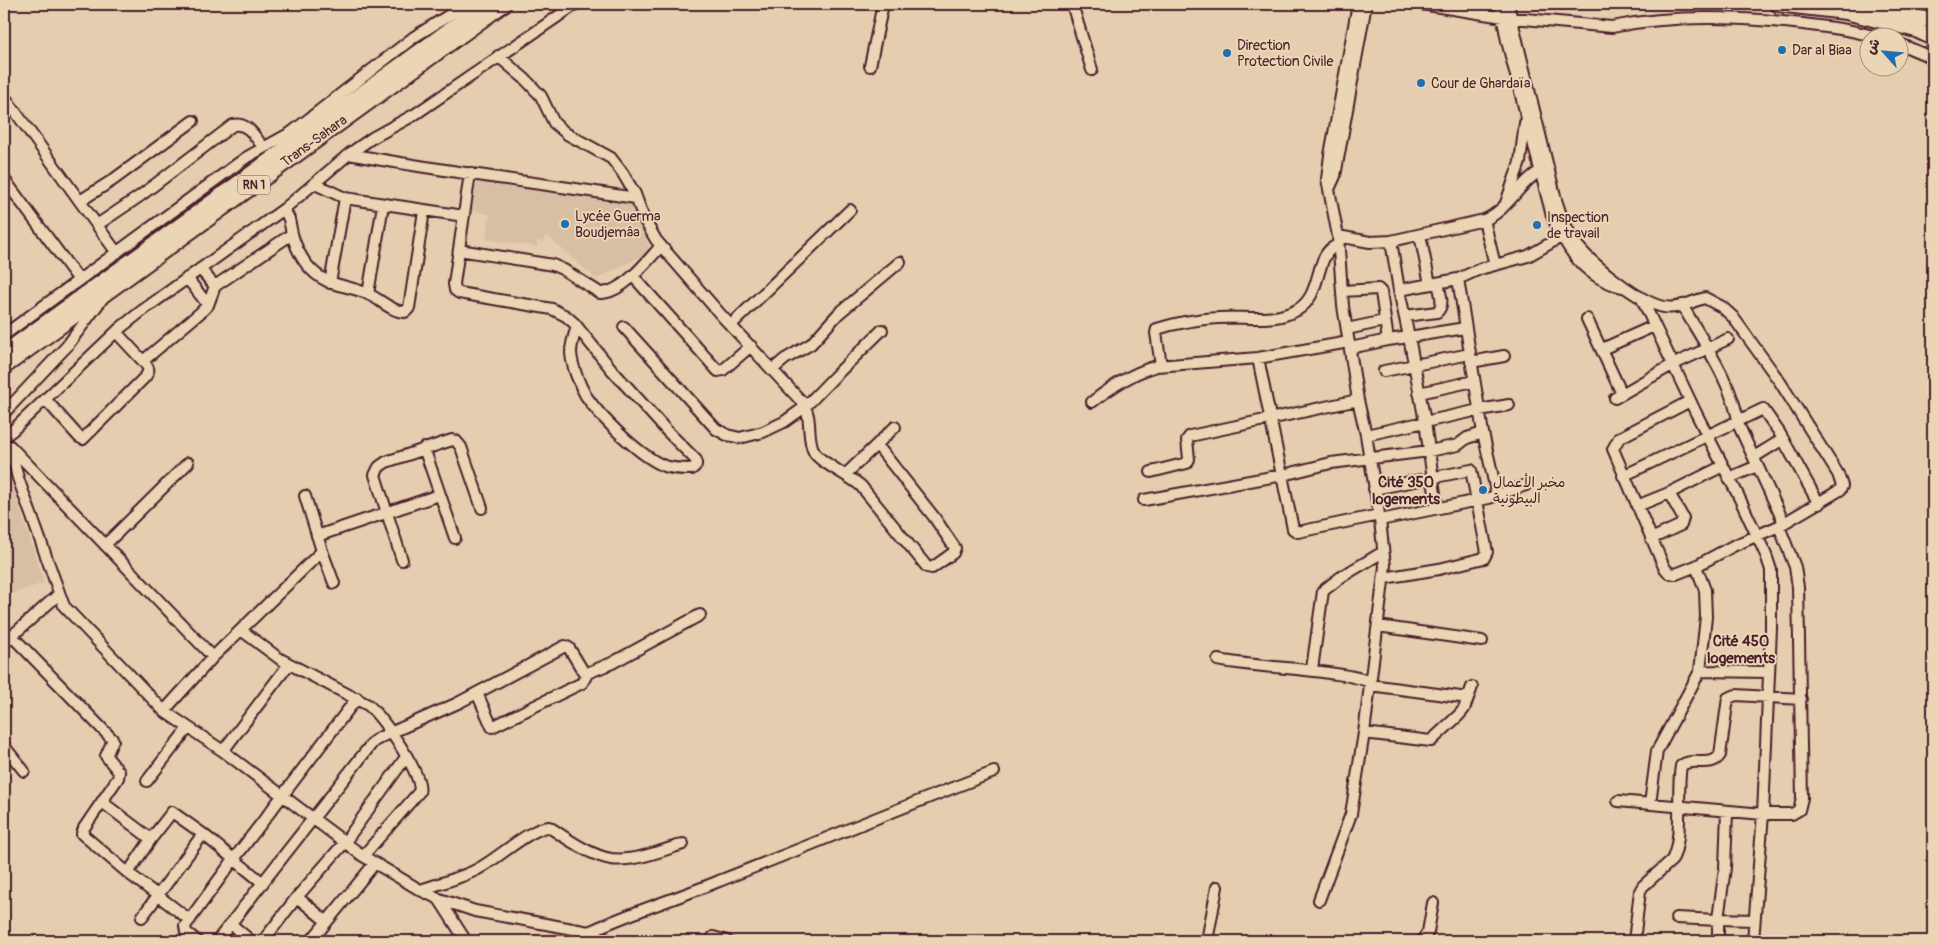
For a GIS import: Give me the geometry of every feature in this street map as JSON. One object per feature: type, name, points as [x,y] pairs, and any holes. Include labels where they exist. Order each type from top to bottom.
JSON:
[{"type":"highway","name":"Trans-Sahara","points":[[4,353],[485,4]]},
{"type":"highway","name":"Trans-Sahara","points":[[4,367],[504,4]]},
{"type":"highway","points":[[1777,4],[1846,12],[1916,30],[1933,38]]},
{"type":"highway","points":[[1863,4],[1933,21]]},
{"type":"street","points":[[4,335],[263,147],[292,132],[414,37],[467,4]]},
{"type":"street","points":[[6,441],[116,332],[143,310],[284,209],[349,154],[372,138],[414,115],[576,4]]},
{"type":"street","points":[[870,66],[883,4]]},
{"type":"street","points":[[1072,4],[1092,70]]},
{"type":"street","points":[[1356,34],[1358,4]]},
{"type":"street","points":[[1319,900],[1351,814],[1364,733],[1384,578],[1384,552],[1379,517],[1347,329],[1338,241],[1330,187],[1327,179],[1334,156],[1356,34],[1366,4]]},
{"type":"street","points":[[1421,4],[1507,17],[1612,27],[1627,24],[1697,19],[1742,19],[1824,27],[1860,34]]},
{"type":"street","points":[[1500,4],[1507,17],[1544,169],[1552,216],[1561,237],[1584,268],[1607,284],[1625,288]]},
{"type":"street","points":[[1508,4],[1507,41],[1525,109],[1544,169],[1567,230],[1589,258],[1625,288],[1640,297],[1664,307],[1682,305],[1705,298],[1722,306],[1733,317],[1780,382],[1842,483],[1840,490],[1819,504],[1732,546],[1696,566],[1676,574],[1669,573],[1664,567],[1651,539],[1613,454],[1613,450],[1615,442],[1627,434],[1690,401]]},
{"type":"street","points":[[1910,48],[1933,58]]},
{"type":"street","points":[[498,56],[525,79],[541,96],[554,123],[567,134],[611,158],[622,172],[644,220],[661,246],[806,407],[814,452],[822,461],[846,474],[861,486],[927,567],[932,568],[953,553],[955,548],[877,444]]},
{"type":"street","points":[[6,103],[117,253]]},
{"type":"street","points":[[1506,204],[1520,162],[1525,130],[1525,109]]},
{"type":"street","points":[[80,201],[113,180],[193,121]]},
{"type":"street","points":[[97,225],[140,196],[233,125],[238,124],[247,127],[263,147]]},
{"type":"street","points":[[349,154],[418,167],[635,198]]},
{"type":"street","points":[[1161,365],[1157,329],[1218,318],[1259,318],[1295,311],[1308,302],[1317,284],[1325,256],[1338,241],[1391,241],[1484,220],[1496,213],[1544,169]]},
{"type":"street","points":[[470,173],[454,284],[455,290],[459,293],[552,309],[566,316],[577,327],[623,383],[696,460],[696,465],[692,469],[672,468],[662,465],[643,454],[616,429],[586,396],[571,352],[577,327]]},
{"type":"street","points":[[4,182],[79,280]]},
{"type":"street","points":[[315,184],[345,198],[464,216]]},
{"type":"street","points":[[330,283],[345,198]]},
{"type":"street","points":[[368,294],[383,205]]},
{"type":"street","points":[[284,209],[289,219],[296,247],[304,261],[314,272],[330,283],[368,294],[396,310],[404,312],[409,308],[424,211]]},
{"type":"street","points":[[731,325],[850,210]]},
{"type":"street","points":[[1484,220],[1495,265]]},
{"type":"street","points":[[143,361],[208,305],[214,286],[292,234]]},
{"type":"street","points":[[1405,316],[1437,312],[1442,305],[1420,234]]},
{"type":"street","points":[[1399,290],[1458,278],[1480,269],[1528,256],[1561,237]]},
{"type":"street","points":[[1391,241],[1425,422],[1437,508]]},
{"type":"street","points":[[459,250],[553,265],[600,293],[618,288],[634,276],[661,246]]},
{"type":"street","points":[[772,370],[785,359],[811,344],[838,314],[900,262]]},
{"type":"street","points":[[200,269],[214,286]]},
{"type":"street","points":[[634,276],[718,371],[723,370],[751,346]]},
{"type":"street","points":[[187,278],[208,305]]},
{"type":"street","points":[[1458,278],[1483,433],[1497,495]]},
{"type":"street","points":[[1342,291],[1378,289],[1381,292],[1388,340]]},
{"type":"street","points":[[4,413],[67,346],[106,292]]},
{"type":"street","points":[[1640,297],[1672,365],[1730,478],[1770,564],[1772,582],[1763,814],[1753,941]]},
{"type":"street","points":[[1618,801],[1763,814],[1797,813],[1802,805],[1797,574],[1781,524],[1756,461],[1739,426],[1739,417],[1725,384],[1682,305]]},
{"type":"street","points":[[1587,319],[1602,350],[1618,396],[1672,365],[1728,339]]},
{"type":"street","points":[[1347,329],[1384,321]]},
{"type":"street","points":[[1602,350],[1654,326]]},
{"type":"street","points":[[624,327],[716,429],[727,435],[740,438],[763,432],[784,422],[806,407],[882,330]]},
{"type":"street","points":[[1092,402],[1125,379],[1143,370],[1161,365],[1258,358],[1465,328]]},
{"type":"street","points":[[46,400],[79,437],[83,439],[146,377],[149,370],[148,366],[116,332]]},
{"type":"street","points":[[1384,372],[1415,365],[1504,356]]},
{"type":"street","points":[[1258,358],[1283,474],[1292,527],[1296,532],[1437,508],[1497,495],[1526,485]]},
{"type":"street","points":[[1419,393],[1474,381]]},
{"type":"street","points":[[1151,472],[1187,463],[1187,440],[1190,436],[1358,400]]},
{"type":"street","points":[[1366,435],[1509,405]]},
{"type":"street","points":[[1623,476],[1763,409],[1783,439],[1819,504]]},
{"type":"street","points":[[846,474],[895,427]]},
{"type":"street","points":[[1144,500],[1331,463],[1428,451],[1458,445],[1467,438],[1483,433]]},
{"type":"street","points":[[1730,478],[1756,461],[1783,439]]},
{"type":"street","points":[[402,560],[375,475],[375,472],[386,462],[452,440],[459,442],[482,508]]},
{"type":"street","points":[[6,441],[213,657]]},
{"type":"street","points":[[6,441],[59,594],[69,613],[164,711],[224,751],[363,856],[420,890],[439,899],[475,911],[610,941]]},
{"type":"street","points":[[424,448],[455,538]]},
{"type":"street","points":[[105,545],[188,463]]},
{"type":"street","points":[[1636,506],[1669,493],[1723,466]]},
{"type":"street","points":[[1374,489],[1471,470],[1487,552],[1486,557],[1384,578]]},
{"type":"street","points":[[1651,539],[1681,525],[1683,522],[1683,518],[1669,493]]},
{"type":"street","points":[[318,536],[439,495]]},
{"type":"street","points":[[305,496],[334,583]]},
{"type":"street","points":[[164,711],[213,657],[322,551]]},
{"type":"street","points":[[1312,669],[1318,616],[1324,589],[1384,552]]},
{"type":"street","points":[[1650,804],[1657,751],[1700,671],[1706,617],[1705,590],[1696,566]]},
{"type":"street","points":[[4,643],[59,594]]},
{"type":"street","points":[[586,674],[619,660],[700,615]]},
{"type":"street","points":[[1378,626],[1482,641]]},
{"type":"street","points":[[241,630],[289,664],[357,698],[378,713],[392,732],[406,757],[420,785],[419,792],[363,856]]},
{"type":"street","points":[[12,636],[113,740],[106,756],[119,772],[119,776],[84,828],[82,834],[128,873],[190,920]]},
{"type":"street","points":[[217,941],[373,742],[477,693],[565,646],[569,648],[586,674],[582,683],[492,726],[477,693]]},
{"type":"street","points":[[1218,660],[1244,665],[1312,669],[1359,677],[1370,683],[1468,698]]},
{"type":"street","points":[[224,751],[289,664]]},
{"type":"street","points":[[1700,671],[1769,672]]},
{"type":"street","points":[[1364,733],[1431,741],[1459,715],[1472,687]]},
{"type":"street","points":[[1634,941],[1640,891],[1672,860],[1674,855],[1677,844],[1678,781],[1683,763],[1714,761],[1720,755],[1728,698],[1736,695],[1800,699]]},
{"type":"street","points":[[197,941],[185,931],[185,926],[357,698]]},
{"type":"street","points":[[147,781],[188,728]]},
{"type":"street","points":[[4,746],[24,771]]},
{"type":"street","points":[[263,941],[297,897],[345,842],[406,757]]},
{"type":"street","points":[[587,937],[618,918],[690,893],[893,810],[994,772]]},
{"type":"street","points":[[102,802],[150,839]]},
{"type":"street","points":[[1718,941],[1718,920],[1725,868],[1728,810]]},
{"type":"street","points":[[128,873],[150,839],[172,812],[203,834],[262,883]]},
{"type":"street","points":[[420,890],[476,870],[503,854],[533,831],[542,828],[549,827],[588,850],[610,858],[633,858],[683,844]]},
{"type":"street","points":[[142,917],[203,834]]},
{"type":"street","points":[[311,941],[375,863]]},
{"type":"street","points":[[1207,941],[1217,887]]},
{"type":"street","points":[[297,897],[326,921]]},
{"type":"street","points":[[439,899],[466,941]]},
{"type":"street","points":[[1422,941],[1428,932],[1433,903]]},
{"type":"street","points":[[1676,918],[1754,920]]},
{"type":"street","points":[[231,924],[251,941]]},
{"type":"street","points":[[714,936],[727,941]]},
{"type":"shaded area","name":"Lycée Guerma Boudjemâa","points":[[477,179],[636,200],[650,252],[596,279],[546,235],[544,242],[538,241],[537,247],[486,239],[490,214],[472,211]]},
{"type":"shaded area","points":[[4,459],[44,583],[4,596]]},
{"type":"place","name":"Dar al Biaa","points":[[1782,50]]},
{"type":"place","name":"Direction Protection Civile","points":[[1227,53]]},
{"type":"place","name":"Cour de Ghardaïa","points":[[1421,83]]},
{"type":"place","name":"Lycée Guerma Boudjemâa","points":[[565,224]]},
{"type":"place","name":"Inspection de travail","points":[[1537,225]]},
{"type":"place","name":"مخبر الأعمال البيطونية","points":[[1483,490]]},
{"type":"district","name":"Cité 350 logements","points":[[1406,490]]},
{"type":"district","name":"Cité 450 logements","points":[[1741,650]]}]
